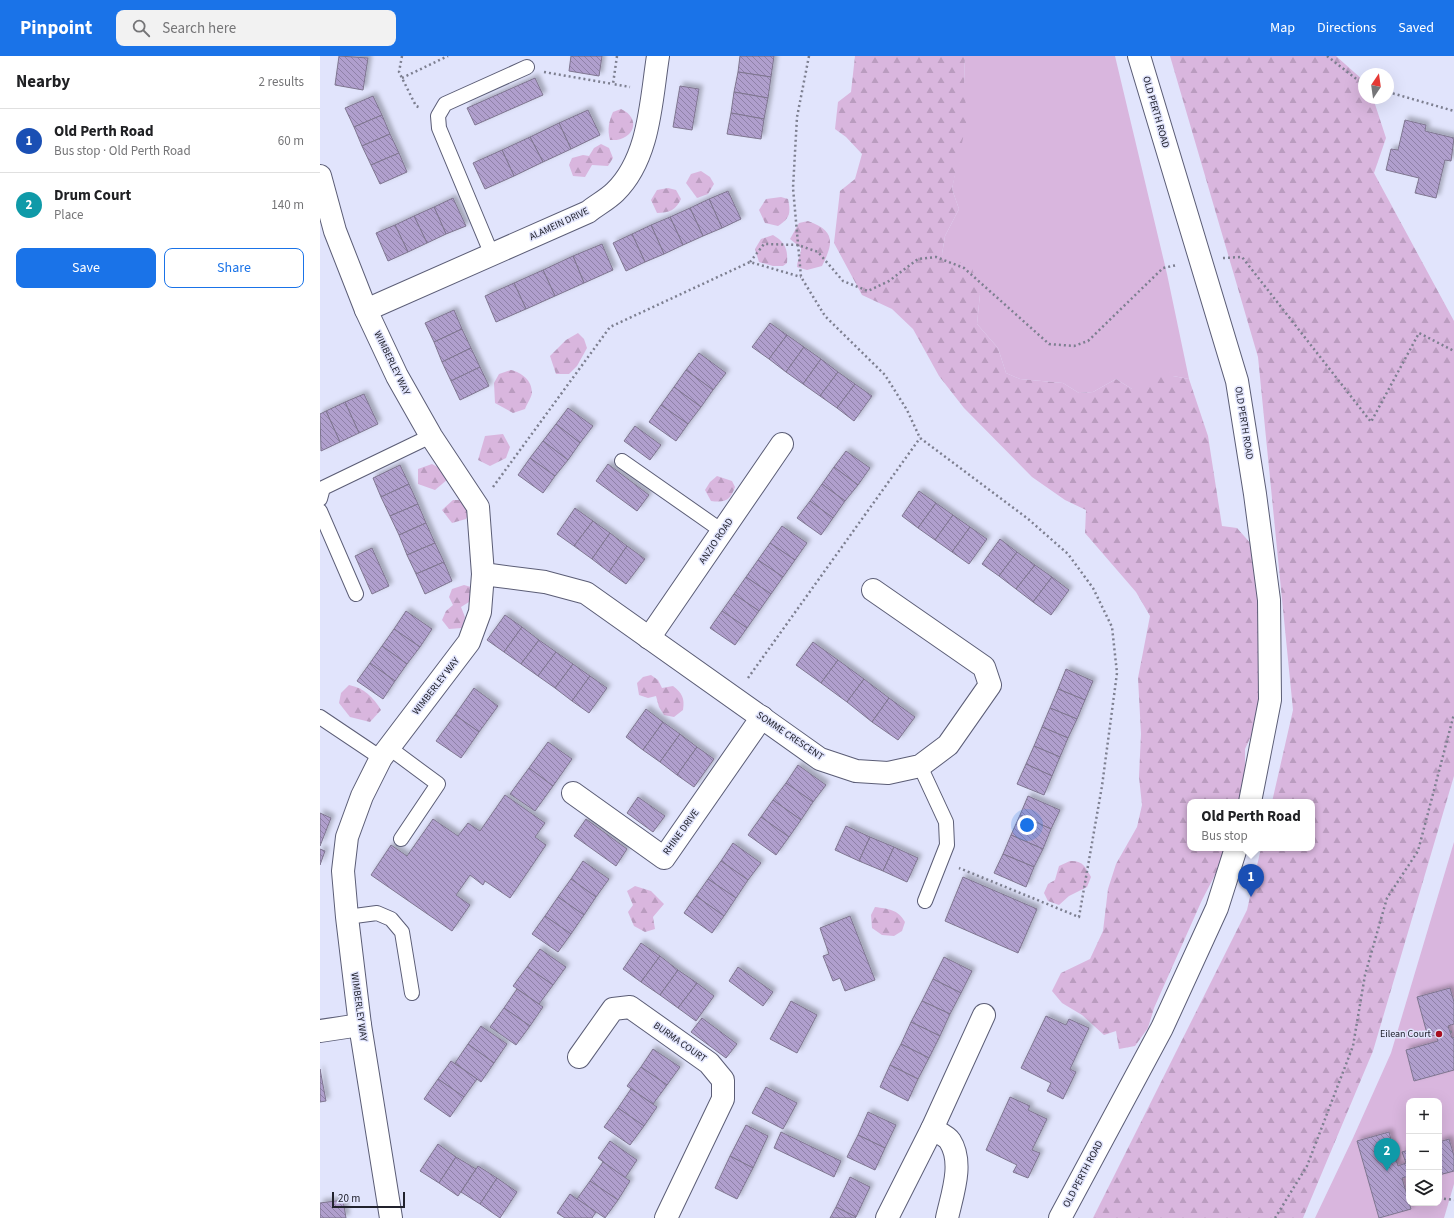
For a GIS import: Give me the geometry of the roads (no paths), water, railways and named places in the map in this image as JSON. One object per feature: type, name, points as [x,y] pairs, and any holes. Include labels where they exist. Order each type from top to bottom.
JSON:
[{"type":"street","name":"ALAMEIN DRIVE","points":[[366,310],[588,212],[616,191],[635,165],[647,128],[658,56]]},
{"type":"street","name":"OLD PERTH ROAD","points":[[1139,56],[1199,260],[1237,381],[1269,600],[1270,700],[1251,799]]},
{"type":"street","name":"WIMBERLEY WAY","points":[[320,176],[335,231],[366,310],[397,376],[431,436],[478,507],[483,574],[480,612],[469,642],[384,753],[362,796],[347,837],[343,871],[347,917],[360,1025],[391,1218]]},
{"type":"street","name":"ANZIO ROAD","points":[[649,638],[782,444]]},
{"type":"street","name":"SOMME CRESCENT","points":[[483,574],[545,582],[586,593],[820,759],[856,771],[888,773],[920,766],[948,745],[990,685],[984,667],[874,590]]},
{"type":"street","name":"RHINE DRIVE","points":[[573,793],[664,858],[762,717]]},
{"type":"street","name":"OLD PERTH ROAD","points":[[1060,1218],[1162,1028],[1217,908],[1235,851]]},
{"type":"street","name":"BURMA COURT","points":[[579,1057],[613,1009],[630,1007],[709,1063],[723,1080],[723,1099],[666,1218]]},
{"type":"street","points":[[887,1218],[932,1129],[984,1015]]},
{"type":"street","points":[[320,1031],[360,1025]]},
{"type":"street","points":[[932,1129],[950,1140],[956,1156],[956,1173],[947,1218]]},
{"type":"lane","points":[[492,255],[439,128],[438,116],[445,104],[527,66]]},
{"type":"lane","points":[[320,499],[323,488],[431,436]]},
{"type":"lane","points":[[622,461],[722,531]]},
{"type":"lane","points":[[320,511],[356,594]]},
{"type":"lane","points":[[320,717],[438,784],[401,839]]},
{"type":"lane","points":[[920,766],[946,822],[948,845],[925,901]]},
{"type":"lane","points":[[347,917],[377,913],[391,919],[402,932],[412,993]]},
{"type":"place","name":"Old Perth Road","points":[[1251,897]]},
{"type":"place","name":"Eilean Court","points":[[1439,1034]]},
{"type":"place","name":"Drum Court","points":[[1387,1171]]}]
